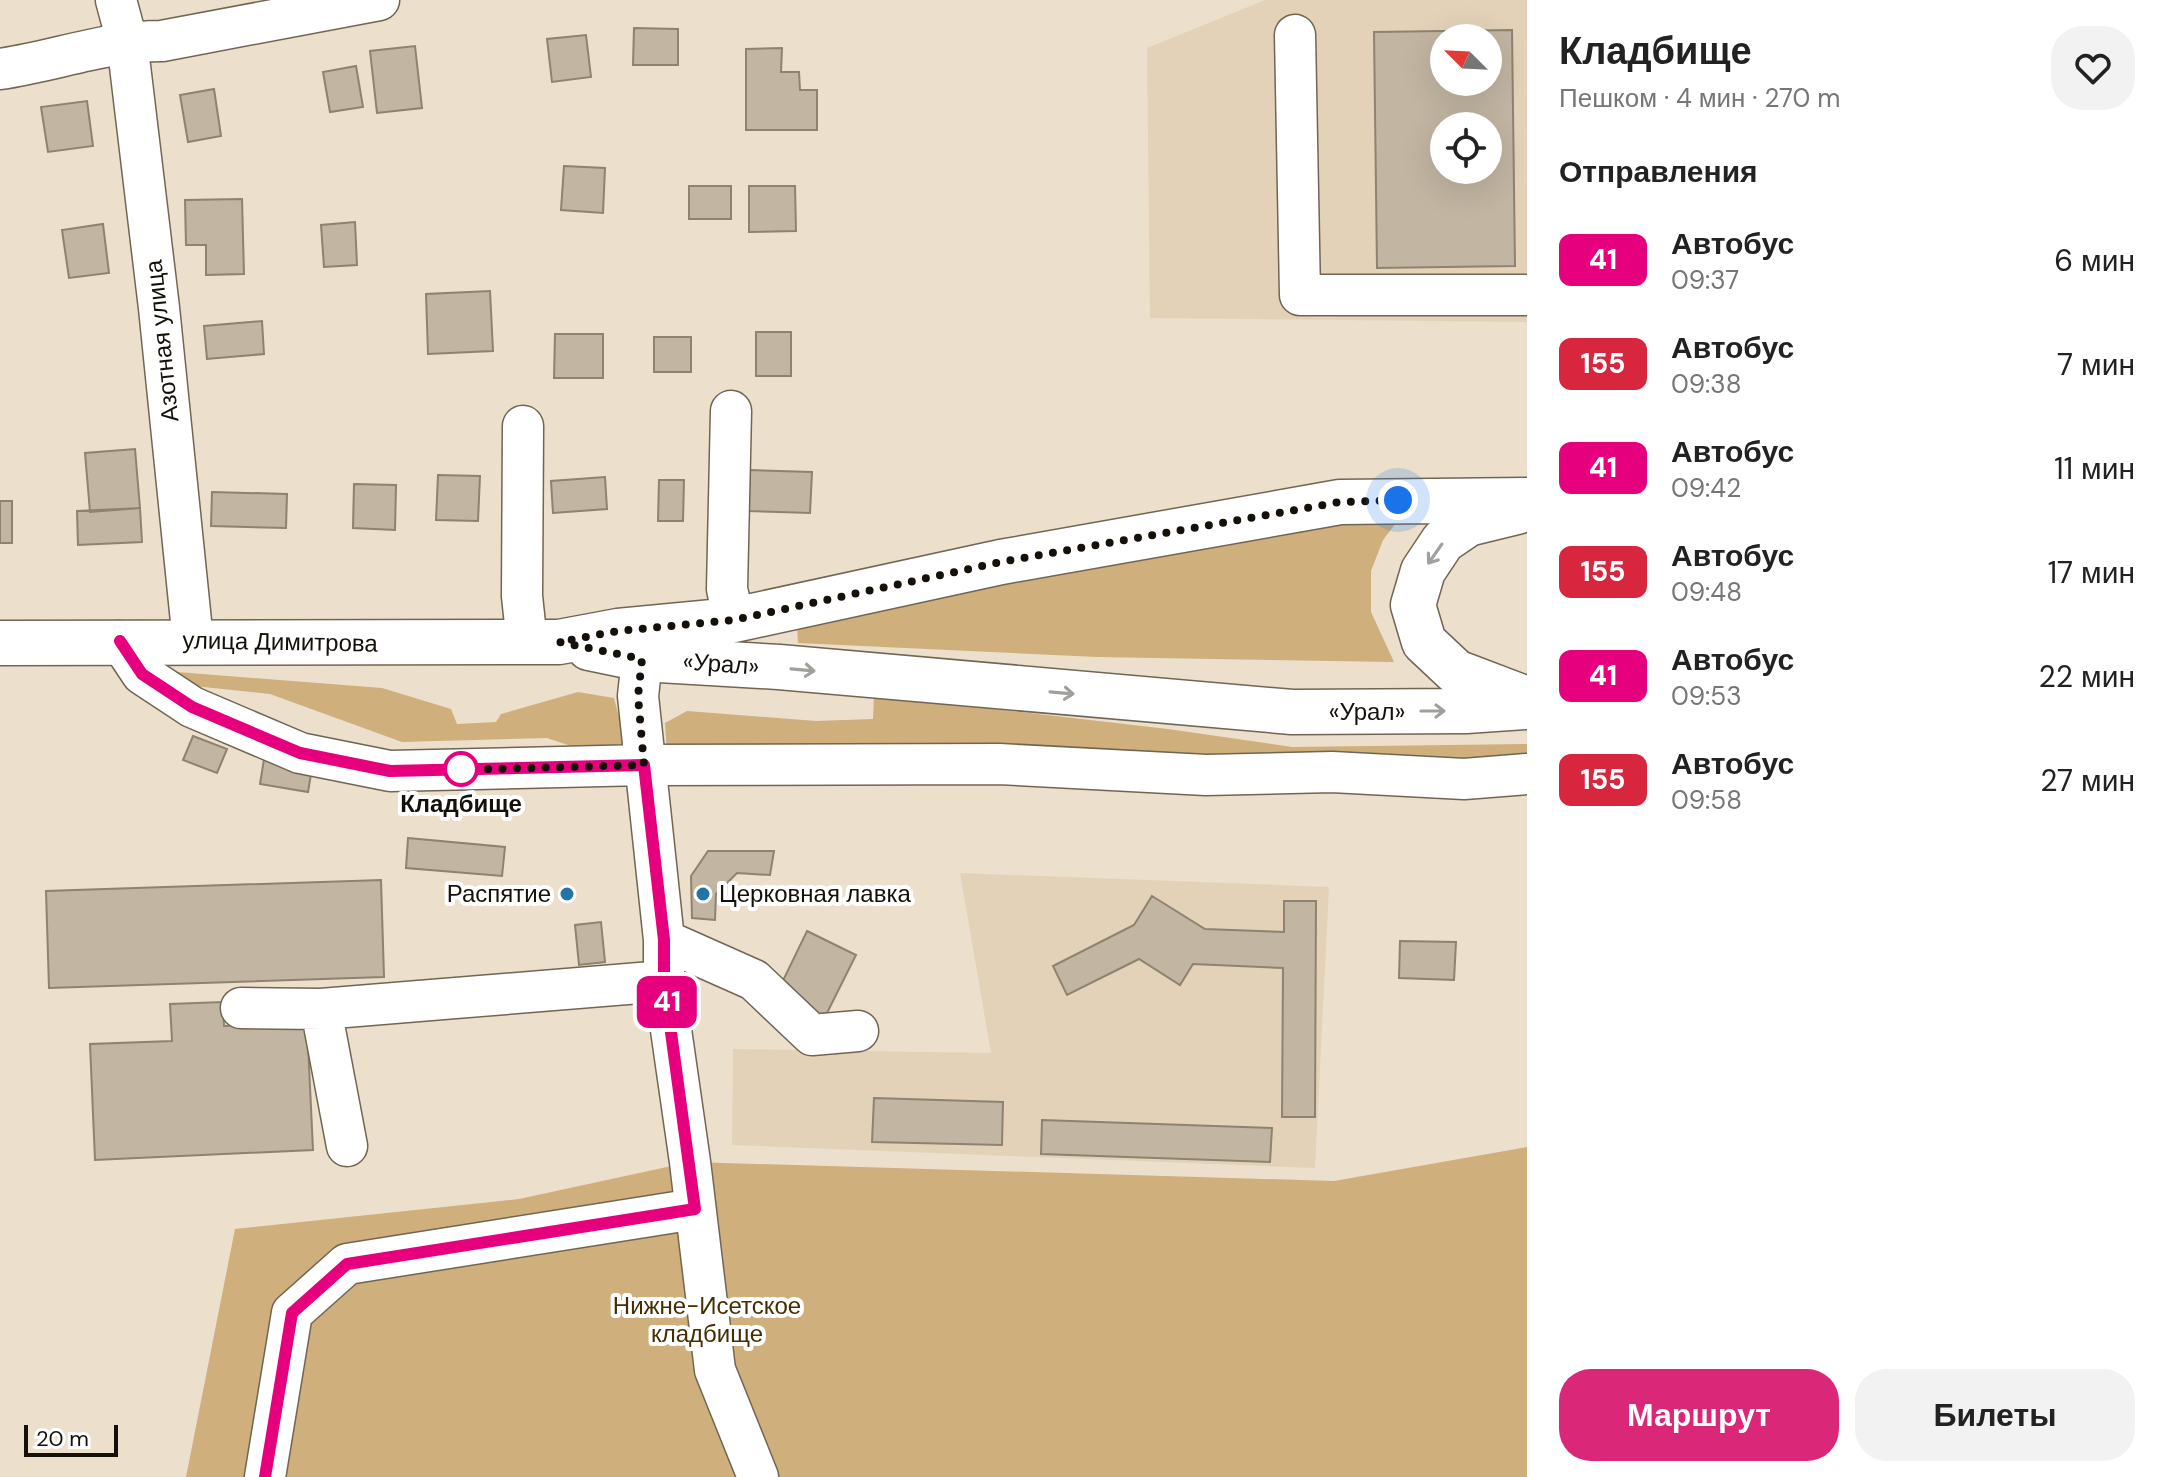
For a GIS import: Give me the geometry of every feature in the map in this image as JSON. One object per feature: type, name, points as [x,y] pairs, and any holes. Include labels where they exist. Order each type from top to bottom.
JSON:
[{"type":"main road","name":"«Урал»","points":[[543,642],[734,620],[1001,562],[1340,502],[1527,500]]},
{"type":"main road","points":[[1527,509],[1468,524],[1443,541],[1423,571],[1413,605],[1424,642],[1456,672],[1527,699]]},
{"type":"main road","name":"улица Димитрова","points":[[0,643],[543,642]]},
{"type":"main road","name":"«Урал»","points":[[543,642],[642,659],[779,667],[1292,712],[1466,711],[1527,707]]},
{"type":"street","name":"Азотная улица","points":[[116,0],[127,41],[159,308],[193,641]]},
{"type":"street","points":[[0,69],[35,64],[127,41],[162,41],[379,0]]},
{"type":"street","points":[[1295,35],[1300,295],[1527,295]]},
{"type":"street","points":[[731,411],[727,589],[734,620]]},
{"type":"street","points":[[523,426],[522,596],[543,642]]},
{"type":"street","points":[[120,641],[142,674],[192,707],[300,753],[390,771],[644,765],[999,764],[1206,775],[1332,772],[1464,779],[1527,774]]},
{"type":"street","points":[[642,659],[638,696],[664,940],[664,981],[715,1370],[758,1477]]},
{"type":"street","points":[[664,940],[754,980],[812,1035],[858,1031]]},
{"type":"street","points":[[241,1008],[321,1009],[664,981]]},
{"type":"street","points":[[321,1009],[347,1146]]},
{"type":"street","points":[[265,1477],[292,1313],[347,1264],[695,1209]]},
{"type":"shaded area","points":[[1265,0],[1527,0],[1527,322],[1150,318],[1147,48]]},
{"type":"shaded area","points":[[960,873],[1329,887],[1315,1168],[732,1145],[733,1049],[991,1053]]},
{"type":"green space","points":[[1402,515],[1383,540],[1371,571],[1371,612],[1394,662],[1097,657],[798,643],[797,625],[1218,534]]},
{"type":"green space","points":[[177,672],[382,688],[451,709],[457,724],[496,722],[501,714],[578,692],[614,698],[625,741],[616,761],[547,738],[402,742],[270,694],[194,686]]},
{"type":"green space","points":[[874,695],[1168,729],[1292,747],[1527,744],[1527,761],[667,753],[665,723],[687,711],[816,721],[873,719]]},
{"type":"green space","name":"Нижне-Исетское кладбище","points":[[1527,1147],[1527,1477],[186,1477],[235,1229],[519,1199],[690,1162],[1334,1181]]},
{"type":"building","points":[[634,28],[678,29],[678,65],[633,65]]},
{"type":"building","points":[[1502,30],[1512,30],[1515,266],[1377,268],[1374,32],[1430,31],[1430,96],[1502,96]]},
{"type":"building","points":[[586,35],[591,77],[552,82],[547,39]]},
{"type":"building","points":[[415,46],[422,108],[377,113],[370,51]]},
{"type":"building","points":[[782,48],[781,72],[799,72],[800,90],[817,90],[817,130],[746,130],[746,49]]},
{"type":"building","points":[[356,66],[363,107],[330,112],[323,72]]},
{"type":"building","points":[[214,89],[221,136],[188,142],[180,95]]},
{"type":"building","points":[[87,101],[93,146],[48,152],[41,107]]},
{"type":"building","points":[[564,166],[605,168],[603,213],[561,210]]},
{"type":"building","points":[[689,186],[731,186],[731,219],[689,219]]},
{"type":"building","points":[[749,186],[795,186],[796,231],[749,232]]},
{"type":"building","points":[[242,199],[244,274],[206,275],[206,245],[186,245],[185,200]]},
{"type":"building","points":[[355,222],[357,265],[324,267],[321,225]]},
{"type":"building","points":[[103,224],[109,273],[69,278],[62,230]]},
{"type":"building","points":[[490,291],[493,351],[428,354],[426,294]]},
{"type":"building","points":[[262,321],[264,354],[207,359],[204,326]]},
{"type":"building","points":[[756,332],[791,332],[791,376],[756,376]]},
{"type":"building","points":[[555,334],[603,334],[603,378],[554,378]]},
{"type":"building","points":[[654,337],[691,337],[691,372],[654,372]]},
{"type":"building","points":[[135,449],[140,508],[90,512],[85,453]]},
{"type":"building","points":[[750,470],[812,472],[810,513],[748,511]]},
{"type":"building","points":[[438,475],[480,476],[478,521],[436,520]]},
{"type":"building","points":[[605,477],[607,509],[553,513],[551,481]]},
{"type":"building","points":[[659,480],[684,480],[683,521],[658,521]]},
{"type":"building","points":[[354,484],[396,485],[395,530],[353,528]]},
{"type":"building","points":[[212,492],[287,494],[286,528],[211,526]]},
{"type":"building","points":[[0,501],[12,501],[12,543],[0,543]]},
{"type":"building","points":[[140,508],[142,542],[78,545],[77,511]]},
{"type":"building","points":[[193,736],[227,749],[217,773],[183,760]]},
{"type":"building","points":[[264,759],[312,768],[308,792],[260,784]]},
{"type":"building","points":[[408,838],[505,847],[502,876],[406,868]]},
{"type":"building","points":[[708,851],[774,851],[770,875],[737,873],[716,894],[715,920],[692,918],[691,876]]},
{"type":"building","points":[[381,880],[384,977],[49,988],[46,891]]},
{"type":"building","points":[[1152,896],[1205,929],[1284,932],[1284,901],[1316,901],[1315,1117],[1282,1117],[1283,968],[1193,964],[1180,985],[1139,959],[1067,995],[1053,966],[1134,925]]},
{"type":"building","points":[[601,922],[605,962],[579,965],[575,925]]},
{"type":"building","points":[[807,931],[856,955],[824,1019],[776,995]]},
{"type":"building","points":[[1400,941],[1456,942],[1454,980],[1399,978]]},
{"type":"building","points":[[223,1002],[224,1026],[307,1023],[313,1150],[95,1160],[90,1044],[172,1041],[170,1004]]},
{"type":"building","points":[[874,1098],[1003,1102],[1002,1145],[872,1142]]},
{"type":"building","points":[[1042,1120],[1272,1128],[1270,1162],[1041,1154]]},
{"type":"bus line","name":"41","points":[[120,641],[142,674],[192,707],[300,753],[390,771],[644,765],[664,940],[664,981],[695,1209],[347,1264],[292,1313],[265,1477]]},
{"type":"place","name":"Кладбище","points":[[461,769]]},
{"type":"place","name":"Распятие","points":[[567,894]]},
{"type":"place","name":"Церковная лавка","points":[[703,894]]},
{"type":"route","points":[[461,769],[453,770],[644,765],[638,696],[642,659],[559,642],[618,631],[734,620],[1001,562],[1340,502],[1398,500]]}]
